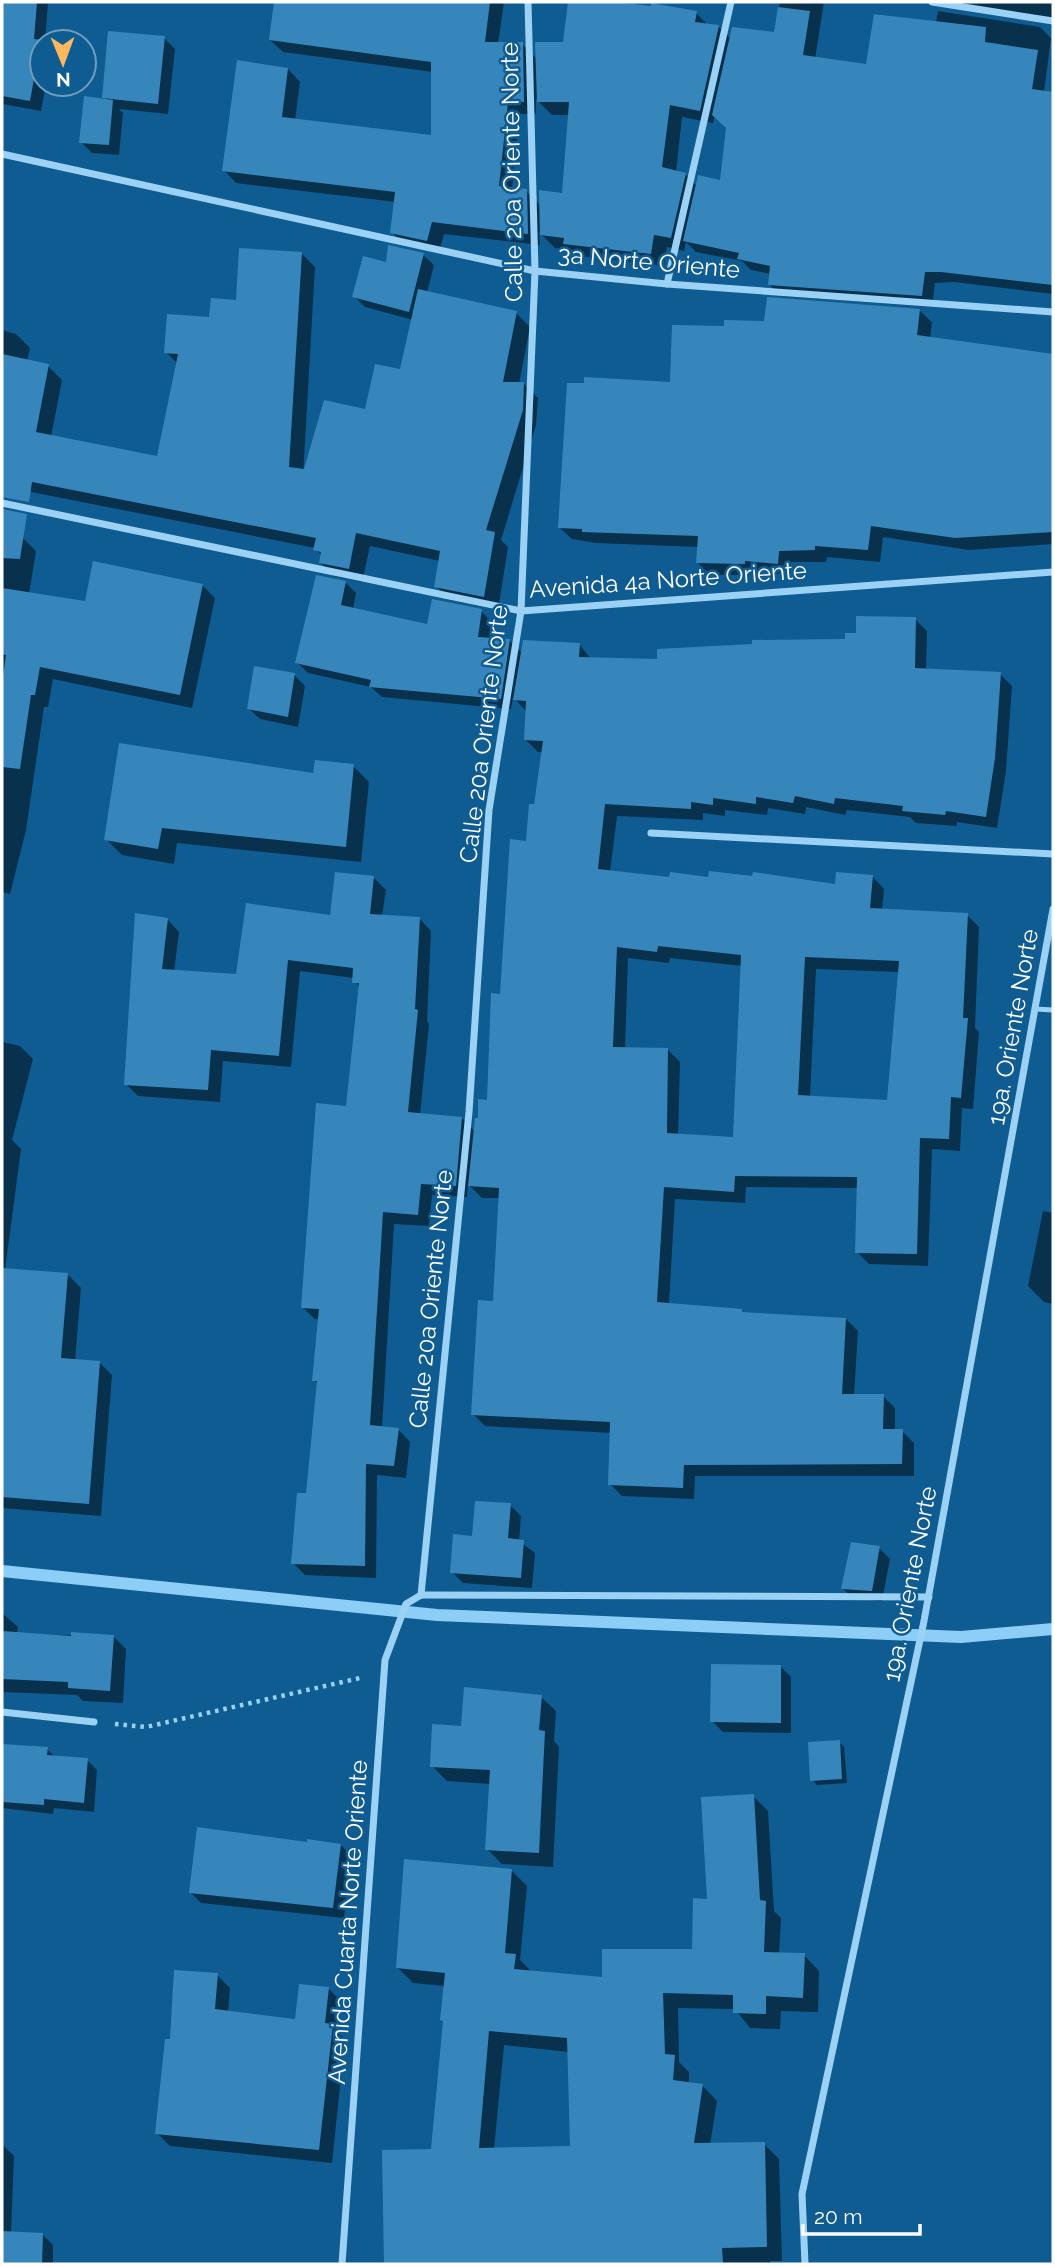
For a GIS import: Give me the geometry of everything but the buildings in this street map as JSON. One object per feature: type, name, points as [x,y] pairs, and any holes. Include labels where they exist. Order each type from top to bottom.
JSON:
[{"type":"street","name":"Calle 20a Oriente Norte","points":[[421,1595],[469,1112],[489,810],[521,611],[535,271],[528,2]]},
{"type":"street","points":[[667,284],[731,2]]},
{"type":"street","points":[[932,2],[1053,21]]},
{"type":"street","name":"3a Norte Oriente","points":[[2,154],[535,271],[667,284],[1053,312]]},
{"type":"street","name":"Avenida 4a Norte Oriente","points":[[2,503],[521,611],[1053,572]]},
{"type":"street","points":[[651,833],[1053,854]]},
{"type":"street","name":"19a. Oriente Norte","points":[[805,2264],[802,2194],[929,1597],[1053,909]]},
{"type":"street","points":[[421,1595],[929,1597]]},
{"type":"street","name":"Avenida Cuarta Norte Oriente","points":[[342,2264],[385,1660],[406,1604],[421,1595]]},
{"type":"street","points":[[2,1712],[94,1722]]},
{"type":"lane","points":[[1035,1009],[1053,1010]]},
{"type":"path","points":[[94,1722],[146,1727],[385,1672]]},
{"type":"waterway","points":[[2,1571],[437,1615],[961,1637],[1053,1629]]}]
